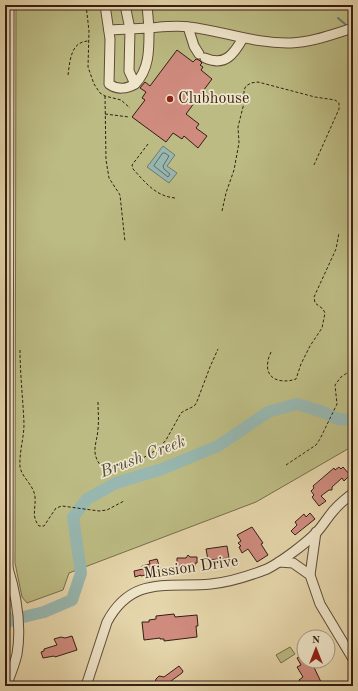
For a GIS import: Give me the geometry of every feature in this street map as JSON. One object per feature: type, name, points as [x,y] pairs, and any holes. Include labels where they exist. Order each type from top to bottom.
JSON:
[{"type":"street","points":[[8,570],[9,5]]},
{"type":"street","points":[[105,5],[109,30],[109,84],[114,87],[122,88],[130,87],[135,84],[142,75],[148,58],[149,28],[146,5]]},
{"type":"street","points":[[125,5],[130,29],[129,71],[135,84]]},
{"type":"street","points":[[109,30],[188,27],[272,42],[302,42],[322,38],[353,28]]},
{"type":"street","points":[[188,27],[194,46],[202,56],[211,61],[219,62],[228,58],[236,50],[243,38]]},
{"type":"street","name":"Mission Drive","points":[[86,686],[107,622],[118,606],[132,594],[139,590],[155,586],[209,584],[237,579],[268,568],[279,562],[316,532],[334,509],[353,493]]},
{"type":"street","points":[[316,532],[310,575],[320,604],[353,659]]},
{"type":"street","points":[[5,560],[15,598],[19,625],[17,654],[6,686]]},
{"type":"street","points":[[279,562],[293,563],[310,575]]},
{"type":"path","points":[[86,5],[90,41],[89,71],[97,89],[105,96],[121,100],[130,108]]},
{"type":"path","points":[[68,75],[76,46],[80,43],[90,41]]},
{"type":"path","points":[[222,211],[237,154],[239,143],[238,127],[244,103],[244,90],[246,86],[251,83],[258,82],[269,84],[315,97],[335,100],[338,103],[339,109],[314,165]]},
{"type":"path","points":[[105,96],[106,160],[109,178],[120,195],[125,242]]},
{"type":"path","points":[[105,114],[129,117]]},
{"type":"path","points":[[148,144],[132,165],[133,169],[158,193],[168,198],[176,198]]},
{"type":"path","points":[[271,352],[268,362],[268,370],[272,378],[279,381],[288,382],[296,379],[310,346],[322,328],[325,312],[315,303],[314,297],[336,249],[339,233]]},
{"type":"path","points":[[20,350],[24,425],[20,458],[21,469],[25,479],[32,487],[35,497],[35,521],[39,526],[44,526],[56,508],[62,506],[99,511],[107,510],[124,501]]},
{"type":"path","points":[[98,402],[98,429],[94,450],[97,462],[101,466],[114,468],[142,458],[158,449],[166,440],[184,410],[192,408],[196,404],[218,350]]},
{"type":"path","points":[[286,465],[316,445],[323,434],[337,404],[335,385],[341,377],[353,369]]},
{"type":"shaded area","points":[[16,5],[353,5],[353,446],[256,502],[69,573],[63,590],[27,603],[22,597],[15,563]]},
{"type":"shaded area","points":[[5,581],[11,599],[5,608]]},
{"type":"shaded area","points":[[290,647],[295,654],[281,663],[276,655]]},
{"type":"water","points":[[163,146],[175,155],[167,166],[177,173],[169,183],[147,167]]},
{"type":"building","name":"Clubhouse","points":[[177,50],[193,62],[196,59],[199,60],[202,63],[200,65],[203,67],[201,70],[212,79],[186,114],[199,124],[196,128],[207,136],[198,148],[184,136],[182,139],[173,133],[166,142],[132,117],[145,100],[142,98],[146,92],[140,88],[145,82],[150,86]]},
{"type":"building","points":[[339,467],[341,469],[343,467],[350,475],[344,481],[342,478],[332,487],[332,490],[329,490],[321,496],[326,501],[319,506],[312,497],[314,495],[311,491],[314,488],[313,486],[334,468],[335,470]]},
{"type":"building","points":[[310,513],[315,519],[295,535],[291,531],[297,525],[295,522],[304,514],[306,517]]},
{"type":"building","points":[[252,527],[263,543],[261,544],[268,555],[257,562],[248,549],[242,553],[239,547],[241,546],[238,543],[241,541],[237,535]]},
{"type":"building","points":[[227,546],[229,558],[208,560],[206,549]]},
{"type":"building","points":[[188,555],[190,557],[197,557],[195,568],[177,567],[177,558],[186,558]]},
{"type":"building","points":[[157,559],[161,571],[135,577],[134,571],[143,569],[142,566],[150,564],[149,561]]},
{"type":"building","points":[[174,614],[175,617],[197,615],[197,637],[164,641],[164,639],[160,638],[144,640],[142,622],[149,622],[149,620],[156,619],[156,616]]},
{"type":"building","points":[[72,636],[77,650],[55,657],[43,658],[41,652],[44,651],[44,649],[57,645],[54,639]]},
{"type":"building","points":[[179,666],[183,671],[182,673],[171,681],[169,686],[154,686],[156,679],[159,676],[164,677]]},
{"type":"building","points":[[298,669],[315,669],[321,682],[313,686],[308,682],[302,685],[299,680],[303,677]]},
{"type":"waterway","points":[[338,18],[345,24]]},
{"type":"waterway","name":"Brush Creek","points":[[5,624],[11,620],[44,612],[72,600],[81,573],[73,517],[87,499],[116,483],[162,469],[218,446],[268,412],[297,404],[323,412],[338,419],[353,420]]},
{"type":"waterway","points":[[5,601],[8,605],[11,620]]},
{"type":"place","name":"Clubhouse","points":[[170,99]]}]
